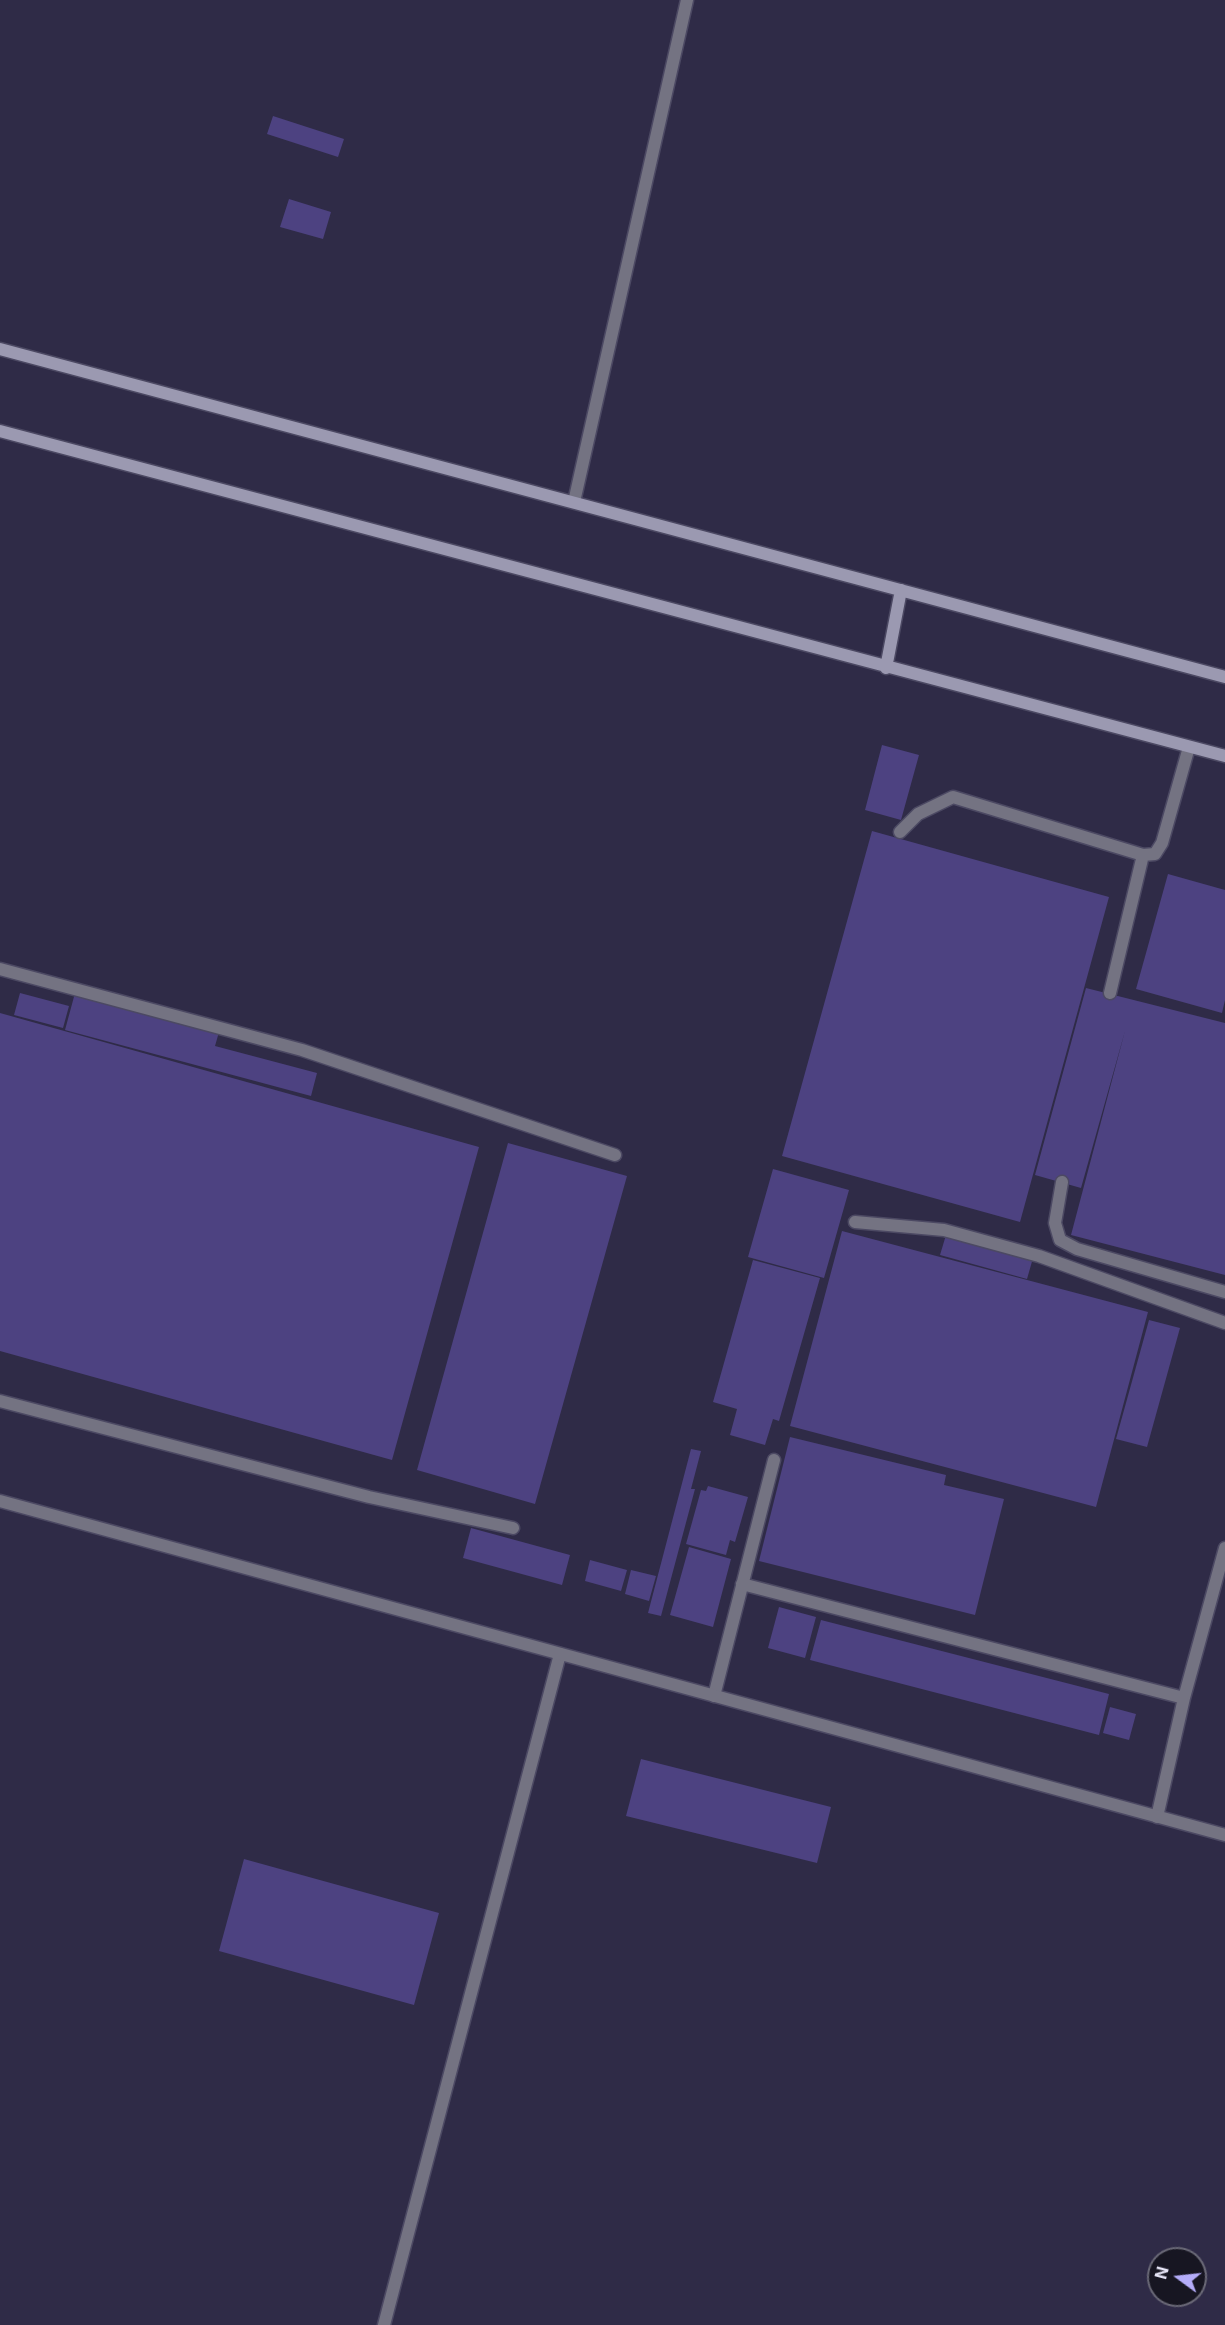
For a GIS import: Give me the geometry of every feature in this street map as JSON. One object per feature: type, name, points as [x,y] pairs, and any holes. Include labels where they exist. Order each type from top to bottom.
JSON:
[{"type":"main road","points":[[0,349],[1225,677]]},
{"type":"main road","points":[[0,430],[886,668],[1225,756]]},
{"type":"main road","points":[[886,668],[901,590]]},
{"type":"street","points":[[574,502],[687,0]]},
{"type":"street","points":[[900,832],[918,814],[953,797],[1143,855],[1155,854],[1162,843],[1189,747]]},
{"type":"street","points":[[1110,993],[1143,855]]},
{"type":"street","points":[[0,969],[302,1050],[615,1155]]},
{"type":"street","points":[[1062,1182],[1055,1223],[1060,1240],[1077,1249],[1225,1292]]},
{"type":"street","points":[[855,1222],[955,1232],[1038,1256],[1225,1323]]},
{"type":"street","points":[[0,1401],[369,1497],[513,1528]]},
{"type":"street","points":[[714,1696],[774,1460]]},
{"type":"street","points":[[0,1501],[1225,1835]]},
{"type":"street","points":[[1157,1816],[1184,1698],[1225,1548]]},
{"type":"street","points":[[742,1584],[1184,1698]]},
{"type":"street","points":[[384,2325],[560,1654]]},
{"type":"building","points":[[273,116],[344,139],[338,157],[267,134]]},
{"type":"building","points":[[289,199],[331,212],[323,239],[280,227]]},
{"type":"building","points":[[882,745],[919,755],[901,820],[865,810]]},
{"type":"building","points":[[872,831],[1109,897],[1020,1222],[782,1156]]},
{"type":"building","points":[[1168,874],[1225,890],[1225,1000],[1222,1013],[1136,989]]},
{"type":"building","points":[[1086,988],[1225,1023],[1225,1275],[1071,1235],[1125,1031],[1081,1188],[1035,1175]]},
{"type":"building","points":[[20,993],[69,1006],[63,1028],[14,1015]]},
{"type":"building","points":[[75,993],[219,1032],[215,1046],[317,1073],[311,1096],[65,1030]]},
{"type":"building","points":[[0,1013],[479,1147],[392,1460],[0,1351]]},
{"type":"building","points":[[508,1143],[627,1176],[535,1504],[417,1470]]},
{"type":"building","points":[[773,1169],[849,1190],[824,1278],[748,1257]]},
{"type":"building","points":[[842,1231],[1148,1312],[1096,1507],[790,1426]]},
{"type":"building","points":[[946,1235],[1033,1258],[1027,1279],[940,1255]]},
{"type":"building","points":[[753,1260],[820,1278],[779,1421],[773,1419],[765,1445],[730,1435],[737,1409],[713,1402]]},
{"type":"building","points":[[1149,1320],[1180,1328],[1147,1447],[1116,1439]]},
{"type":"building","points":[[790,1437],[946,1475],[944,1485],[1004,1499],[975,1615],[759,1561]]},
{"type":"building","points":[[691,1449],[701,1451],[691,1489],[695,1489],[661,1616],[648,1613]]},
{"type":"building","points":[[708,1486],[748,1497],[735,1542],[730,1540],[726,1555],[686,1544],[701,1490],[706,1491]]},
{"type":"building","points":[[471,1528],[570,1555],[562,1585],[463,1558]]},
{"type":"building","points":[[689,1547],[731,1559],[713,1627],[670,1615]]},
{"type":"building","points":[[590,1560],[627,1570],[621,1591],[585,1581]]},
{"type":"building","points":[[631,1570],[656,1576],[649,1601],[625,1594]]},
{"type":"building","points":[[779,1607],[816,1617],[805,1658],[768,1648]]},
{"type":"building","points":[[821,1620],[1109,1694],[1099,1735],[810,1660]]},
{"type":"building","points":[[1110,1707],[1136,1714],[1129,1740],[1103,1733]]},
{"type":"building","points":[[641,1759],[831,1807],[817,1863],[626,1816]]},
{"type":"building","points":[[244,1859],[439,1913],[414,2005],[219,1951]]}]
